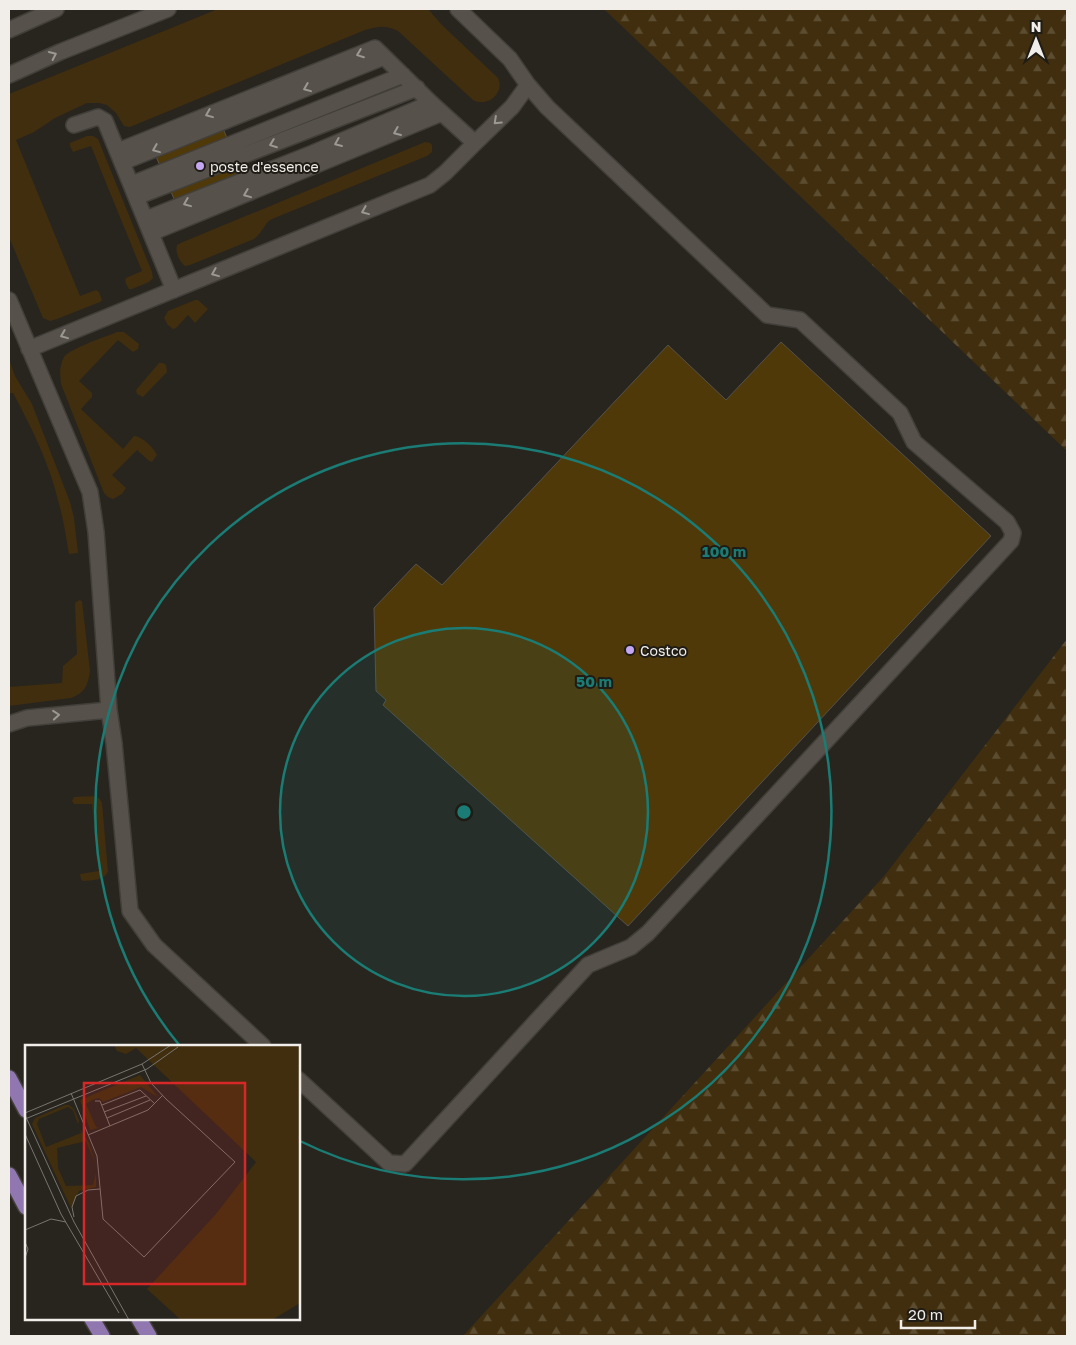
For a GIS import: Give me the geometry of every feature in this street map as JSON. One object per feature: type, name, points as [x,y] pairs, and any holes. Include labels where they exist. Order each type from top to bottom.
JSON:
[{"type":"main road","points":[[9,1078],[25,1108]]},
{"type":"main road","points":[[9,1175],[25,1205]]},
{"type":"main road","points":[[93,1320],[102,1336]]},
{"type":"main road","points":[[139,1320],[148,1336]]},
{"type":"street","points":[[9,30],[56,9]]},
{"type":"street","points":[[9,76],[60,52],[168,9]]},
{"type":"street","points":[[300,1081],[389,1163],[405,1164],[588,965],[631,947],[648,934],[1011,541],[1013,533],[1007,522],[914,442],[900,413],[800,320],[767,315],[547,107],[510,59],[458,9]]},
{"type":"street","points":[[120,156],[384,57],[474,143]]},
{"type":"street","points":[[134,190],[403,75]]},
{"type":"street","points":[[29,349],[430,185],[445,173],[512,108],[528,84]]},
{"type":"street","points":[[134,190],[417,88]]},
{"type":"street","points":[[151,231],[314,153],[431,102]]},
{"type":"street","points":[[151,231],[442,113]]},
{"type":"street","points":[[74,125],[98,117],[105,120],[174,290]]},
{"type":"street","points":[[9,300],[90,492],[96,532],[109,710],[114,743],[130,911],[154,945],[262,1045]]},
{"type":"street","points":[[9,724],[27,718],[109,710]]},
{"type":"green space","points":[[218,9],[428,9],[442,25],[498,78],[499,89],[494,98],[489,101],[479,102],[473,100],[398,31],[386,27],[378,27],[365,30],[130,127],[124,126],[116,113],[107,105],[99,103],[87,103],[55,118],[34,132],[16,140],[80,296],[96,290],[99,292],[102,300],[57,319],[50,321],[43,318],[9,237],[9,94]]},
{"type":"green space","points":[[604,9],[1067,9],[1067,451]]},
{"type":"green space","points":[[87,136],[93,136],[98,139],[152,272],[153,278],[149,282],[132,289],[129,289],[125,281],[126,278],[142,271],[91,146],[73,152],[70,146],[70,143]]},
{"type":"green space","points":[[425,142],[432,145],[432,152],[427,156],[272,219],[254,239],[190,265],[185,266],[178,256],[177,245],[183,242]]},
{"type":"green space","points":[[198,300],[208,309],[195,323],[188,315],[176,328],[173,329],[168,325],[164,318],[168,311]]},
{"type":"green space","points":[[117,332],[124,332],[139,344],[138,349],[133,352],[118,340],[79,381],[92,393],[92,397],[81,409],[123,449],[134,436],[148,443],[157,455],[152,462],[137,450],[112,475],[126,488],[122,494],[113,499],[104,493],[61,384],[60,371],[62,360],[68,354],[81,346]]},
{"type":"green space","points":[[9,359],[15,376],[32,404],[70,502],[78,553],[69,554],[61,510],[46,461],[13,393],[9,393]]},
{"type":"green space","points":[[159,363],[166,365],[167,372],[143,397],[137,394],[136,390]]},
{"type":"green space","points":[[79,600],[82,601],[90,671],[85,688],[80,694],[71,698],[9,706],[9,687],[62,683],[63,666],[77,654],[75,603]]},
{"type":"green space","points":[[1067,639],[1067,1336],[463,1336],[885,875]]},
{"type":"green space","points":[[96,796],[102,803],[108,872],[100,879],[83,881],[80,874],[99,871],[92,804],[74,804],[72,801],[74,797]]},
{"type":"building","name":"poste d'essence","points":[[213,105],[253,199],[186,227],[146,133]]},
{"type":"building","name":"Costco","points":[[781,342],[991,536],[628,926],[383,705],[386,700],[376,691],[374,608],[416,564],[442,585],[668,345],[726,400]]},
{"type":"place","name":"poste d'essence","points":[[200,166]]},
{"type":"place","name":"Costco","points":[[630,650]]}]
